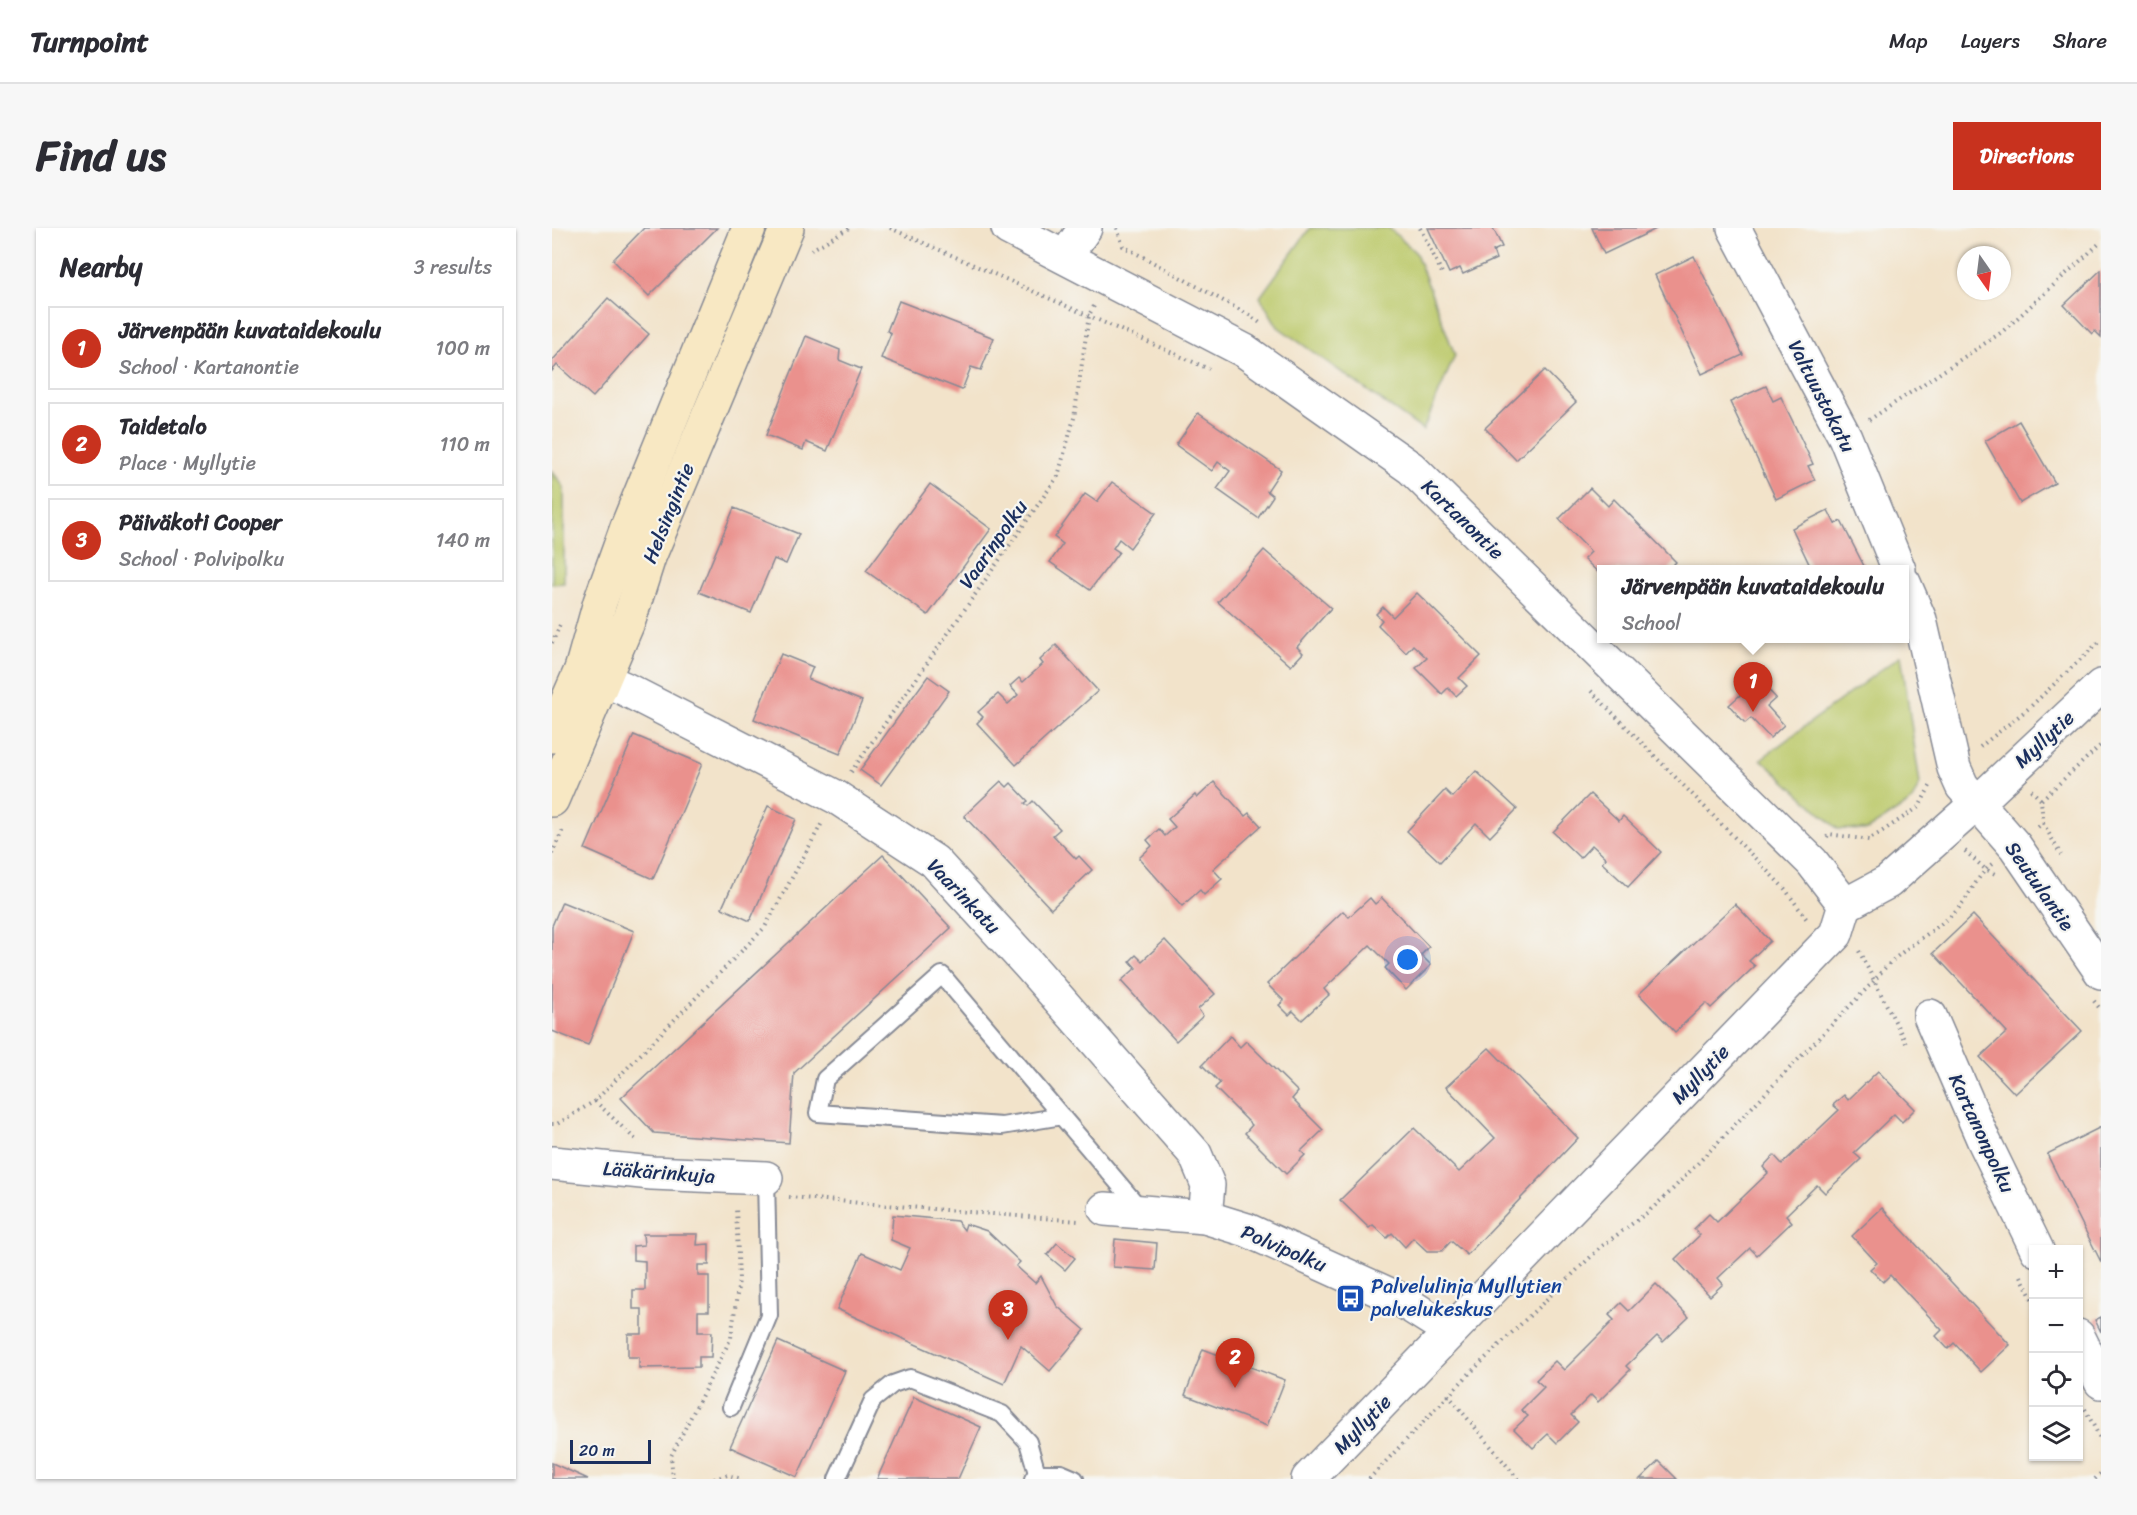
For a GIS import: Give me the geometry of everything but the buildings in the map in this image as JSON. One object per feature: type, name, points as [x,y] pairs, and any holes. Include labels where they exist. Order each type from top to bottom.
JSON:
[{"type":"main road","name":"Helsingintie","points":[[552,800],[592,674],[600,602],[627,527],[749,228]]},
{"type":"main road","name":"Helsingintie","points":[[552,736],[629,620],[649,557],[788,228]]},
{"type":"street","name":"Kartanontie","points":[[1008,228],[1245,351],[1411,468],[1660,710],[1812,862],[1840,919]]},
{"type":"street","points":[[1065,256],[1085,228]]},
{"type":"street","name":"Valtuustokatu","points":[[1734,228],[1845,437],[1897,565]]},
{"type":"street","points":[[1909,593],[1920,620],[1954,768],[1962,786],[1976,804]]},
{"type":"street","name":"Vaarinkatu","points":[[592,674],[755,765],[836,797],[934,861],[1195,1154],[1208,1185],[1205,1217]]},
{"type":"street","name":"Myllytie","points":[[1308,1479],[1840,919],[1888,882],[1976,804],[2101,686]]},
{"type":"street","name":"Seutulantie","points":[[1976,804],[2015,846],[2101,972]]},
{"type":"street","name":"Kartanonpolku","points":[[1930,1016],[1984,1141],[2035,1245]]},
{"type":"street","name":"Lääkärinkuja","points":[[552,1163],[766,1187]]},
{"type":"street","name":"Polvipolku","points":[[1093,1215],[1143,1212],[1205,1217],[1247,1230],[1401,1300],[1450,1331]]},
{"type":"street","points":[[2083,1353],[2092,1393]]},
{"type":"lane","points":[[1062,1116],[1002,1126],[818,1113],[825,1079],[942,975],[1062,1116],[1143,1212]]},
{"type":"lane","points":[[731,1407],[769,1315],[766,1187]]},
{"type":"lane","points":[[837,1479],[873,1400],[893,1384],[910,1378],[1002,1414],[1028,1442],[1035,1476],[1061,1473],[1075,1479]]},
{"type":"path","points":[[813,248],[849,228]]},
{"type":"path","points":[[890,228],[1215,372]]},
{"type":"path","points":[[1420,228],[1443,275]]},
{"type":"path","points":[[1845,437],[2002,332],[2101,242]]},
{"type":"path","name":"Vaarinpolku","points":[[552,1124],[557,1124],[595,1101],[765,927],[846,780],[1058,476],[1074,418],[1089,315],[1106,279]]},
{"type":"path","points":[[1369,1479],[1448,1395],[1602,1246],[1648,1212],[1669,1193],[1875,980],[1840,919],[1810,923],[1785,889],[1588,687]]},
{"type":"path","points":[[673,1479],[671,1456],[731,1338],[739,1280],[736,1195],[766,1187],[1093,1215]]},
{"type":"path","points":[[2092,1393],[2101,1440]]},
{"type":"path","points":[[1448,1395],[1518,1479]]},
{"type":"path","points":[[2095,1479],[2101,1473]]},
{"type":"path","points":[[714,1479],[727,1475],[742,1479]]},
{"type":"green space","points":[[1310,228],[1389,228],[1416,253],[1455,355],[1423,430],[1278,327],[1260,297]]},
{"type":"green space","points":[[552,471],[564,487],[564,583],[552,584]]},
{"type":"green space","points":[[1901,655],[1920,784],[1911,802],[1867,830],[1838,829],[1761,759]]},
{"type":"place","name":"Järvenpään kuvataidekoulu","points":[[1753,712]]},
{"type":"place","name":"Palvelulinja Myllytien palvelukeskus","points":[[1350,1298]]},
{"type":"place","name":"Päiväkoti Cooper","points":[[1008,1340]]},
{"type":"place","name":"Taidetalo","points":[[1235,1388]]}]
